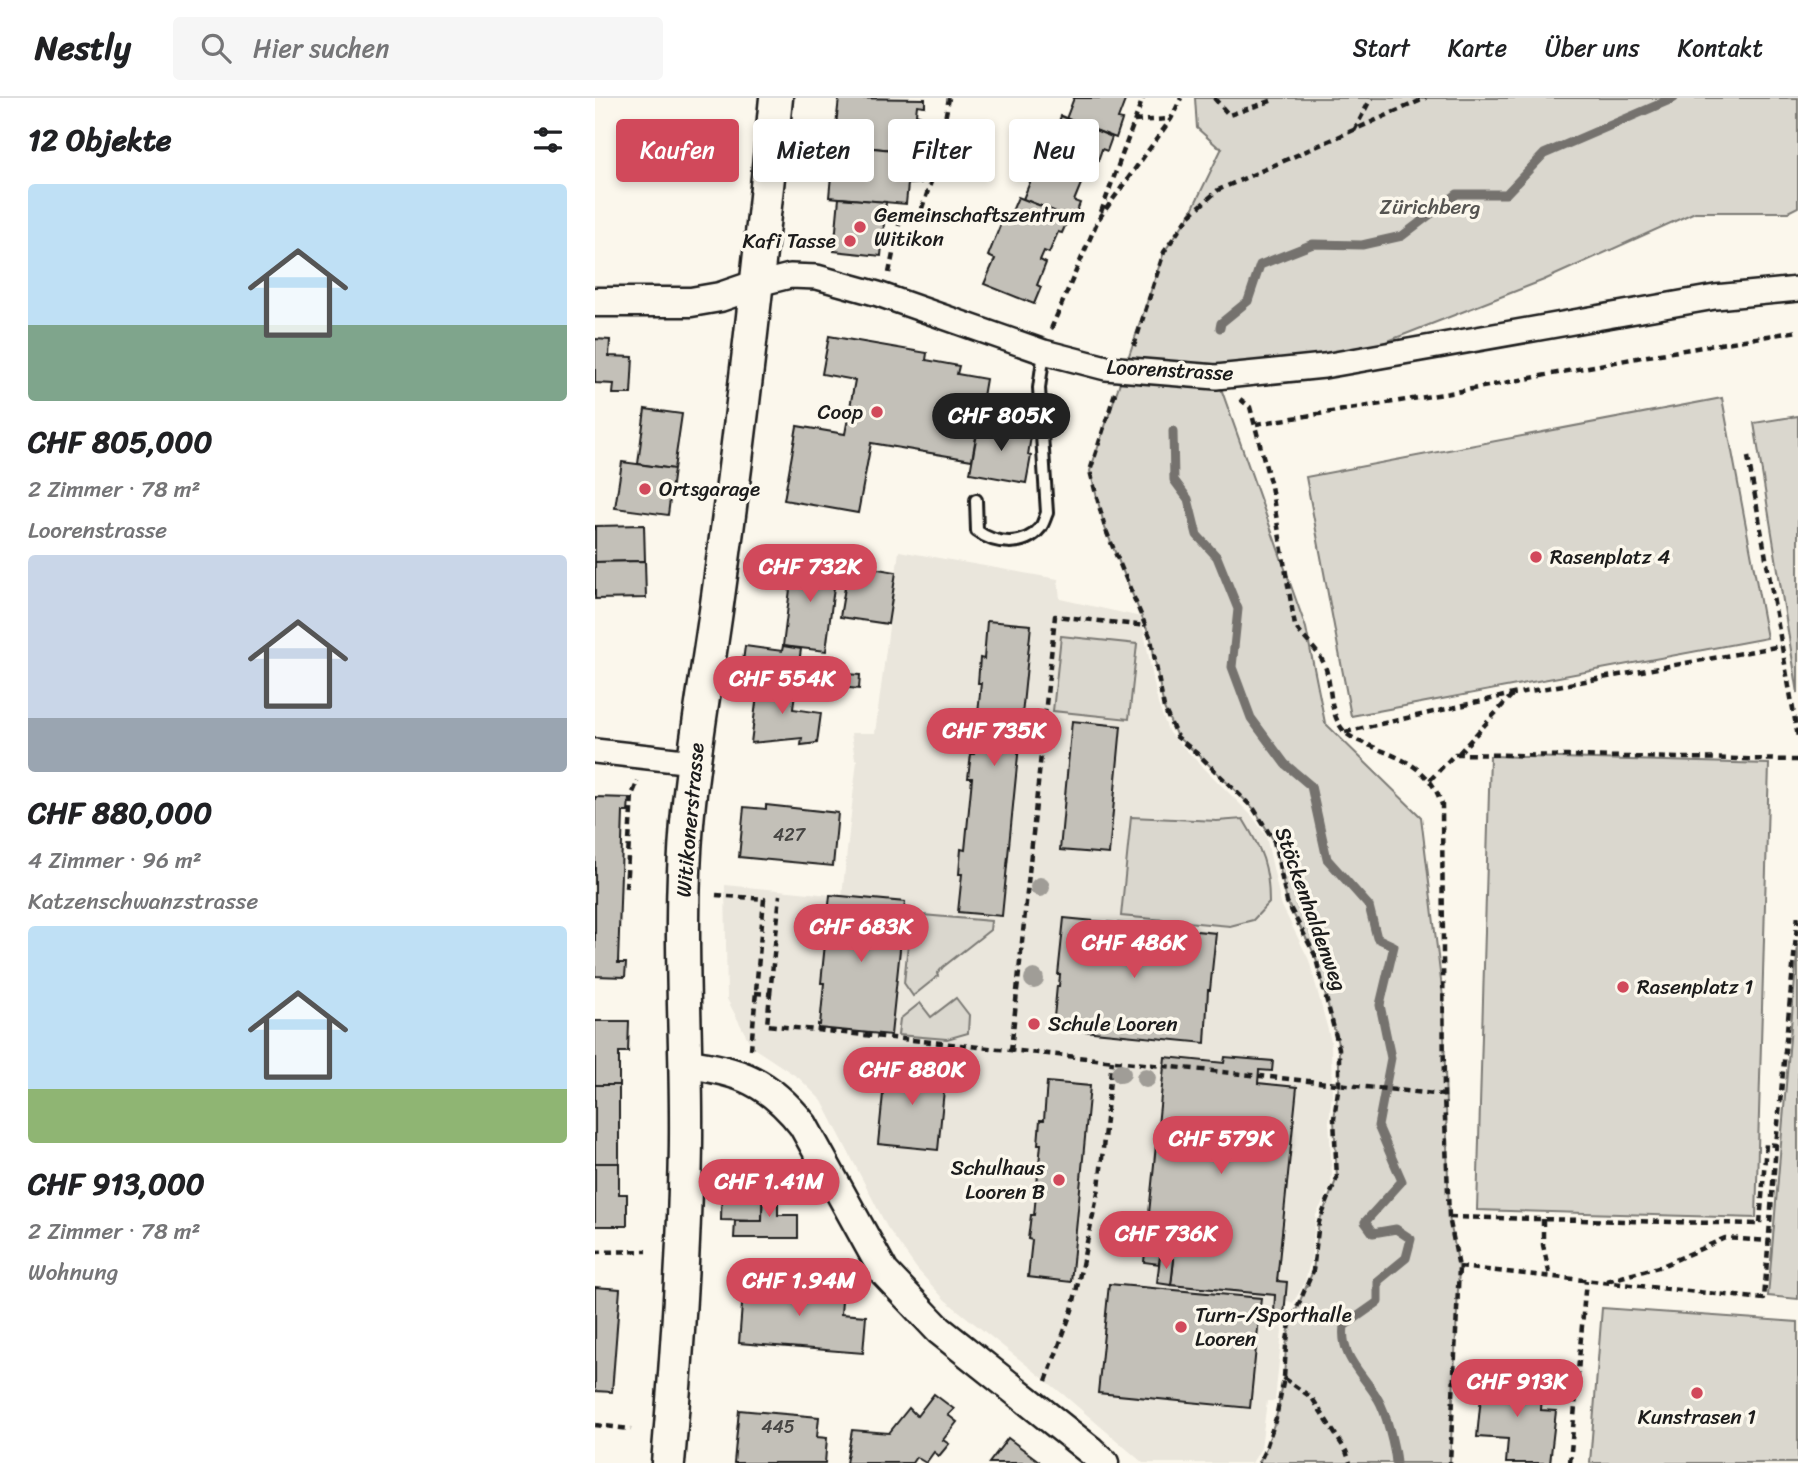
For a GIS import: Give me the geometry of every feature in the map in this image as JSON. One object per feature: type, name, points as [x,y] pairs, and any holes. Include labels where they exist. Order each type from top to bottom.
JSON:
[{"type":"main road","name":"Witikonerstrasse","points":[[668,1463],[680,1306],[686,1143],[683,891],[693,762],[716,614],[758,284],[776,98]]},
{"type":"street","name":"Loorenstrasse","points":[[595,302],[691,302],[720,297],[790,276],[817,277],[1047,342],[1127,361],[1216,377],[1324,366],[1714,297],[1798,289]]},
{"type":"street","points":[[595,751],[693,762]]},
{"type":"street","points":[[686,1064],[736,1073],[776,1095],[788,1106],[803,1125],[884,1272],[939,1330],[1022,1396],[1092,1459]]},
{"type":"lane","points":[[976,500],[977,530],[988,539],[1007,542],[1026,538],[1039,529],[1047,513],[1039,388],[1047,342]]},
{"type":"path","points":[[888,276],[900,220],[918,220],[929,194],[949,98]]},
{"type":"path","points":[[1047,342],[1098,220],[1143,98]]},
{"type":"path","points":[[1098,220],[1171,119],[1181,98]]},
{"type":"path","points":[[1213,98],[1229,115],[1274,100]]},
{"type":"path","points":[[1354,131],[1371,98]]},
{"type":"path","name":"Stöckenhaldenweg","points":[[1259,1463],[1266,1448],[1285,1378],[1290,1324],[1313,1271],[1319,1222],[1337,1178],[1334,1119],[1339,1084],[1339,1048],[1315,955],[1287,902],[1274,841],[1254,809],[1177,737],[1164,708],[1147,626],[1104,528],[1090,471],[1164,252],[1189,216],[1218,190],[1426,98]]},
{"type":"path","points":[[1135,121],[1171,119]]},
{"type":"path","points":[[1450,1463],[1459,1268],[1448,1217],[1444,1096],[1442,805],[1437,789],[1411,764],[1345,732],[1334,715],[1326,667],[1295,625],[1271,486],[1256,424],[1443,395],[1798,331]]},
{"type":"path","points":[[1748,457],[1798,737]]},
{"type":"path","points":[[1011,1051],[1055,616],[1147,626]]},
{"type":"path","points":[[1345,732],[1513,694],[1781,646]]},
{"type":"path","points":[[1458,754],[1513,694]]},
{"type":"path","points":[[1430,780],[1455,754],[1798,760]]},
{"type":"path","points":[[626,888],[632,795],[638,781]]},
{"type":"path","points":[[716,895],[764,899],[751,1049]]},
{"type":"path","points":[[780,895],[767,1025],[1444,1096]]},
{"type":"path","points":[[1459,1268],[1764,1299],[1798,915]]},
{"type":"path","points":[[755,993],[770,994]]},
{"type":"path","points":[[1022,1396],[1045,1384],[1072,1310],[1099,1188],[1112,1060]]},
{"type":"path","points":[[1448,1217],[1760,1224],[1766,1144],[1776,1145]]},
{"type":"path","points":[[1543,1219],[1542,1245],[1550,1276]]},
{"type":"path","points":[[1605,1282],[1662,1266],[1725,1238],[1770,1241]]},
{"type":"path","points":[[595,1252],[647,1251]]},
{"type":"path","points":[[1570,1463],[1586,1280]]},
{"type":"path","points":[[1285,1378],[1312,1398],[1346,1451],[1350,1463]]},
{"type":"path","points":[[595,1425],[631,1429]]},
{"type":"shaded area","name":"Schule Looren","points":[[899,551],[1058,579],[1060,599],[1141,617],[1158,704],[1169,733],[1253,817],[1266,836],[1281,904],[1309,960],[1331,1041],[1332,1095],[1329,1121],[1332,1174],[1331,1186],[1316,1215],[1311,1259],[1304,1284],[1293,1303],[1285,1300],[1275,1401],[1267,1401],[1261,1448],[1252,1463],[1143,1463],[1064,1395],[945,1300],[917,1269],[887,1227],[822,1101],[799,1078],[752,1047],[727,999],[725,885],[842,896],[857,760],[851,733],[875,733]]},
{"type":"green space","name":"Zürichberg","points":[[1195,98],[1798,98],[1798,207],[1788,212],[1695,212],[1544,280],[1324,366],[1217,377],[1306,628],[1325,723],[1421,817],[1443,997],[1449,1217],[1459,1267],[1450,1463],[1259,1463],[1276,1418],[1290,1324],[1313,1271],[1319,1222],[1337,1178],[1334,1119],[1339,1084],[1339,1048],[1315,955],[1287,902],[1274,841],[1254,809],[1177,737],[1164,708],[1151,639],[1105,528],[1090,471],[1164,252],[1189,216],[1222,148],[1197,128]]},
{"type":"green space","name":"Rasenplatz 4","points":[[1722,398],[1767,638],[1351,716],[1306,477]]},
{"type":"green space","points":[[1798,416],[1798,693],[1754,423]]},
{"type":"green space","points":[[1061,636],[1137,644],[1129,719],[1053,711]]},
{"type":"green space","name":"Rasenplatz 1","points":[[1490,756],[1769,764],[1756,1218],[1477,1210]]},
{"type":"green space","points":[[1131,817],[1217,821],[1243,819],[1263,859],[1268,879],[1269,903],[1253,920],[1230,926],[1121,916]]},
{"type":"green space","points":[[911,914],[991,921],[990,930],[943,967],[938,976],[913,996],[904,983]]},
{"type":"green space","points":[[1798,944],[1798,1299],[1768,1296]]},
{"type":"green space","points":[[956,998],[969,1015],[968,1033],[947,1039],[898,1035],[900,1019],[920,1003],[931,1017]]},
{"type":"green space","name":"Kunstrasen 1","points":[[1602,1308],[1798,1322],[1798,1463],[1590,1463]]},
{"type":"building","points":[[839,98],[925,99],[925,106],[917,105],[916,114],[927,119],[888,119],[888,150],[874,148],[874,119],[837,119]]},
{"type":"building","points":[[1074,98],[1126,98],[1118,119],[1122,120],[1116,138],[1099,132],[1099,119],[1066,119]]},
{"type":"building","points":[[1099,132],[1112,137],[1107,151],[1102,149],[1099,158]]},
{"type":"building","points":[[874,148],[888,150],[888,182],[921,182],[908,184],[906,204],[829,197],[830,182],[874,182]]},
{"type":"building","points":[[1030,182],[1082,182],[1074,201],[1080,203],[1074,219],[1023,199]]},
{"type":"building","points":[[1018,197],[1069,217],[1062,233],[1058,232],[1049,253],[1044,251],[1040,260],[1046,263],[1037,285],[1041,287],[1034,304],[984,284],[995,259],[988,256],[1002,221],[1007,223]]},
{"type":"building","name":"Gemeinschaftszentrum Witikon","points":[[839,198],[886,202],[881,256],[834,251]]},
{"type":"building","points":[[829,336],[927,353],[926,360],[959,366],[957,374],[986,379],[972,460],[871,443],[858,513],[784,500],[797,426],[845,434],[855,380],[822,374]]},
{"type":"building","points":[[595,339],[610,340],[609,356],[633,357],[631,394],[613,394],[614,384],[595,383]]},
{"type":"building","points":[[645,409],[682,414],[674,469],[638,464]]},
{"type":"building","points":[[994,421],[1007,424],[1006,432],[1031,436],[1028,455],[1031,456],[1026,483],[970,473],[979,422],[994,424]]},
{"type":"building","name":"Ortsgarage","points":[[622,462],[674,469],[668,515],[615,508]]},
{"type":"building","points":[[644,525],[645,561],[595,562],[595,526]]},
{"type":"building","points":[[794,557],[837,563],[826,651],[783,646]]},
{"type":"building","points":[[645,561],[646,598],[595,599],[595,562]]},
{"type":"building","points":[[849,564],[896,572],[888,624],[840,617]]},
{"type":"building","points":[[987,621],[1031,625],[1002,916],[958,912],[962,874],[959,874],[961,849],[965,850],[972,778],[968,778],[971,754],[974,754],[981,683],[978,683],[980,658],[984,659]]},
{"type":"building","points":[[745,646],[782,651],[783,646],[801,649],[796,684],[741,677]]},
{"type":"building","points":[[831,673],[860,675],[859,689],[830,686]]},
{"type":"building","points":[[759,679],[796,684],[793,709],[821,713],[817,743],[801,745],[802,738],[751,743]]},
{"type":"building","points":[[1072,721],[1121,726],[1109,854],[1060,850]]},
{"type":"building","points":[[595,797],[629,798],[628,812],[623,812],[618,963],[626,963],[625,977],[595,976]]},
{"type":"building","points":[[766,805],[838,813],[833,866],[739,857],[744,807],[766,809]]},
{"type":"building","points":[[830,895],[905,902],[891,1035],[818,1028]]},
{"type":"building","points":[[1064,918],[1216,933],[1208,990],[1205,1043],[1053,1028]]},
{"type":"building","points":[[595,1021],[629,1021],[628,1052],[619,1052],[619,1085],[595,1085]]},
{"type":"building","points":[[1165,1057],[1224,1063],[1225,1057],[1273,1061],[1272,1071],[1259,1070],[1258,1083],[1297,1087],[1277,1281],[1287,1282],[1284,1315],[1274,1313],[1275,1295],[1171,1285],[1174,1259],[1160,1257],[1159,1264],[1144,1262]]},
{"type":"building","points":[[886,1064],[946,1070],[938,1150],[878,1144]]},
{"type":"building","name":"Schulhaus Looren B","points":[[1047,1082],[1090,1086],[1071,1282],[1028,1277],[1032,1240],[1028,1239],[1031,1215],[1034,1215],[1041,1144],[1038,1144],[1040,1120],[1044,1120]]},
{"type":"building","points":[[595,1085],[619,1085],[619,1163],[595,1163]]},
{"type":"building","points":[[595,1163],[619,1163],[619,1194],[627,1194],[627,1226],[595,1226]]},
{"type":"building","points":[[722,1179],[763,1180],[762,1221],[721,1220]]},
{"type":"building","points":[[763,1180],[778,1180],[778,1215],[798,1215],[798,1238],[734,1238],[735,1221],[762,1221]]},
{"type":"building","points":[[1160,1257],[1174,1259],[1171,1285],[1157,1283]]},
{"type":"building","points":[[744,1280],[843,1288],[841,1314],[866,1316],[863,1353],[739,1343]]},
{"type":"building","name":"Turn-/Sporthalle Looren","points":[[1109,1284],[1261,1298],[1250,1408],[1098,1393]]},
{"type":"building","points":[[595,1287],[620,1289],[612,1392],[595,1391]]},
{"type":"building","points":[[1483,1376],[1543,1382],[1541,1410],[1556,1411],[1550,1463],[1506,1463],[1508,1439],[1477,1437]]},
{"type":"building","points":[[934,1394],[954,1409],[948,1415],[957,1422],[943,1440],[949,1444],[939,1456],[934,1452],[926,1463],[916,1457],[912,1463],[846,1463],[852,1430],[889,1433],[909,1408],[917,1416]]},
{"type":"building","points":[[739,1410],[819,1417],[817,1437],[827,1438],[825,1463],[734,1463]]},
{"type":"building","points":[[1008,1438],[1039,1461],[989,1463]]},
{"type":"waterway","points":[[1220,328],[1221,323],[1248,301],[1260,265],[1313,244],[1362,245],[1402,236],[1457,194],[1506,194],[1544,154],[1674,98]]},
{"type":"waterway","points":[[1173,431],[1174,480],[1188,499],[1197,535],[1217,557],[1238,609],[1232,667],[1251,718],[1285,764],[1311,786],[1327,859],[1369,906],[1377,938],[1394,946],[1380,1005],[1391,1058],[1378,1126],[1402,1181],[1365,1222],[1373,1233],[1396,1229],[1411,1239],[1406,1258],[1378,1281],[1378,1302],[1344,1326],[1344,1337],[1349,1356],[1381,1405],[1390,1430],[1396,1463]]},
{"type":"place","name":"Gemeinschaftszentrum Witikon","points":[[860,227]]},
{"type":"place","name":"Kafi Tasse","points":[[850,241]]},
{"type":"place","name":"Coop","points":[[877,412]]},
{"type":"place","name":"Ortsgarage","points":[[645,489]]},
{"type":"place","name":"Rasenplatz 4","points":[[1536,557]]},
{"type":"place","name":"Rasenplatz 1","points":[[1623,987]]},
{"type":"place","name":"Schule Looren","points":[[1034,1024]]},
{"type":"place","name":"Schulhaus Looren B","points":[[1059,1180]]},
{"type":"place","name":"Turn-/Sporthalle Looren","points":[[1181,1327]]},
{"type":"place","name":"Kunstrasen 1","points":[[1697,1393]]}]
